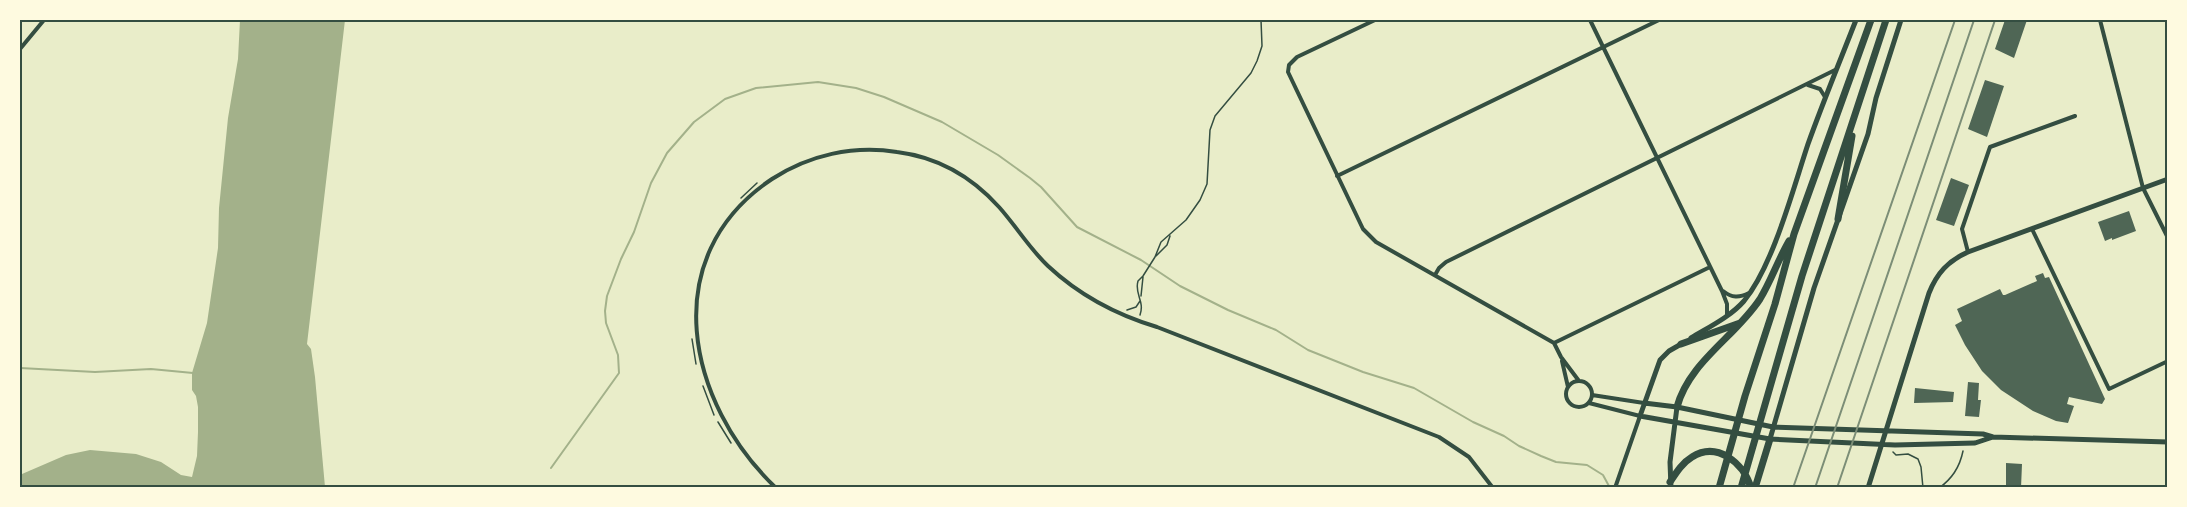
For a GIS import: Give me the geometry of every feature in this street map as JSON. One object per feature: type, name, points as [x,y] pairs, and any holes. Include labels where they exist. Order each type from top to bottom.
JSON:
[{"type":"highway","points":[[1719,488],[1794,234],[1871,20]]},
{"type":"highway","points":[[1741,488],[1802,276],[1886,20]]},
{"type":"highway","points":[[1838,219],[1853,124]]},
{"type":"highway","points":[[1677,407],[1685,383],[1743,322],[1760,298],[1781,254],[1794,234]]},
{"type":"highway","points":[[1681,344],[1743,322]]},
{"type":"highway","points":[[1753,488],[1770,439]]},
{"type":"highway","points":[[1670,485],[1680,468],[1695,455],[1715,452],[1727,455],[1739,465],[1753,488]]},
{"type":"main road","points":[[1856,20],[1825,97],[1772,249],[1750,292],[1743,302],[1727,316],[1669,351],[1660,360],[1640,416],[1770,439],[1883,445],[1975,443],[1993,437]]},
{"type":"main road","points":[[1770,439],[1787,376],[1868,134],[1876,98],[1901,20]]},
{"type":"main road","points":[[1868,488],[1906,364],[1933,284],[1941,270],[1968,252],[2168,179]]},
{"type":"main road","points":[[1644,403],[1677,407],[1773,427],[2168,442]]},
{"type":"main road","points":[[1670,485],[1670,462],[1677,407]]},
{"type":"street","points":[[20,49],[44,20]]},
{"type":"street","points":[[1375,20],[1294,59],[1288,68],[1290,79],[1363,229],[1369,236],[1554,343],[1561,357],[1579,381],[1590,387],[1592,395],[1589,403]]},
{"type":"street","points":[[1590,20],[1722,291],[1727,304],[1727,316]]},
{"type":"street","points":[[1337,176],[1659,20]]},
{"type":"street","points":[[2100,20],[2143,188],[2168,238]]},
{"type":"street","points":[[1435,275],[1438,268],[1446,261],[1808,85],[1836,69]]},
{"type":"street","points":[[1808,85],[1820,89],[1825,97]]},
{"type":"street","points":[[1968,252],[1962,230],[1990,147],[2075,116]]},
{"type":"street","points":[[776,488],[728,428],[707,382],[697,342],[697,302],[705,264],[721,230],[748,197],[774,178],[813,159],[850,150],[890,151],[928,159],[955,171],[979,188],[999,207],[1048,267],[1080,291],[1119,313],[1439,437],[1469,458],[1493,488]]},
{"type":"street","points":[[2032,229],[2109,389],[2168,361]]},
{"type":"street","points":[[1554,343],[1710,267]]},
{"type":"street","points":[[1722,291],[1733,297],[1744,296],[1750,292]]},
{"type":"street","points":[[1561,357],[1568,387],[1565,395],[1572,406],[1581,407],[1589,403],[1640,416],[1615,488]]},
{"type":"street","points":[[1568,387],[1579,381]]},
{"type":"street","points":[[1592,395],[1644,403]]},
{"type":"path","points":[[1140,315],[1142,308],[1137,286],[1155,257],[1161,242],[1194,211],[1207,184],[1210,129],[1215,116],[1251,74],[1262,46],[1261,20]]},
{"type":"path","points":[[740,199],[758,182]]},
{"type":"path","points":[[1155,257],[1167,245],[1170,236]]},
{"type":"path","points":[[1126,310],[1136,307],[1140,299],[1143,276]]},
{"type":"path","points":[[691,334],[698,370]]},
{"type":"path","points":[[702,382],[713,412],[732,444]]},
{"type":"path","points":[[1883,445],[1896,455],[1908,454],[1918,459],[1923,488]]},
{"type":"path","points":[[1939,488],[1952,477],[1958,468],[1963,451]]},
{"type":"shaded area","points":[[240,20],[345,20],[307,344],[311,349],[315,377],[325,487],[20,487],[22,474],[66,455],[90,450],[136,454],[161,462],[181,475],[192,477],[197,456],[198,407],[192,390],[192,373],[207,323],[218,248],[219,208],[228,118],[238,59]]},
{"type":"building","points":[[2005,20],[2027,20],[2014,58],[1995,49]]},
{"type":"building","points":[[1985,80],[2004,86],[1987,137],[1968,129]]},
{"type":"building","points":[[1951,178],[1969,185],[1954,226],[1936,220]]},
{"type":"building","points":[[2129,211],[2136,231],[2105,241],[2098,222]]},
{"type":"building","points":[[2043,273],[2045,278],[2049,277],[2105,399],[2102,404],[2069,397],[2067,404],[2074,406],[2068,423],[2056,421],[2033,411],[2001,390],[1982,371],[1955,325],[1962,321],[1957,309],[2000,289],[2005,295],[2037,281],[2035,276]]},
{"type":"building","points":[[1968,382],[1979,383],[1978,400],[1981,400],[1979,417],[1965,416]]},
{"type":"building","points":[[1915,388],[1954,392],[1953,402],[1914,403]]},
{"type":"building","points":[[2006,463],[2022,464],[2021,488],[2006,488]]},
{"type":"waterway","points":[[551,468],[619,373],[618,355],[606,323],[607,296],[634,232],[651,183],[667,153],[694,122],[725,99],[756,88],[818,82],[856,88],[884,97],[942,122],[998,155],[1030,178],[1077,227],[1141,260],[1180,286],[1228,310],[1276,330],[1308,350],[1363,372],[1414,388],[1473,422],[1541,456],[1556,462],[1587,465],[1603,475],[1610,488]]},
{"type":"waterway","points":[[20,368],[95,372],[151,369],[193,373]]},
{"type":"railway","points":[[1793,488],[1955,20]]},
{"type":"railway","points":[[1815,488],[1974,20]]},
{"type":"railway","points":[[1837,488],[1995,20]]}]
